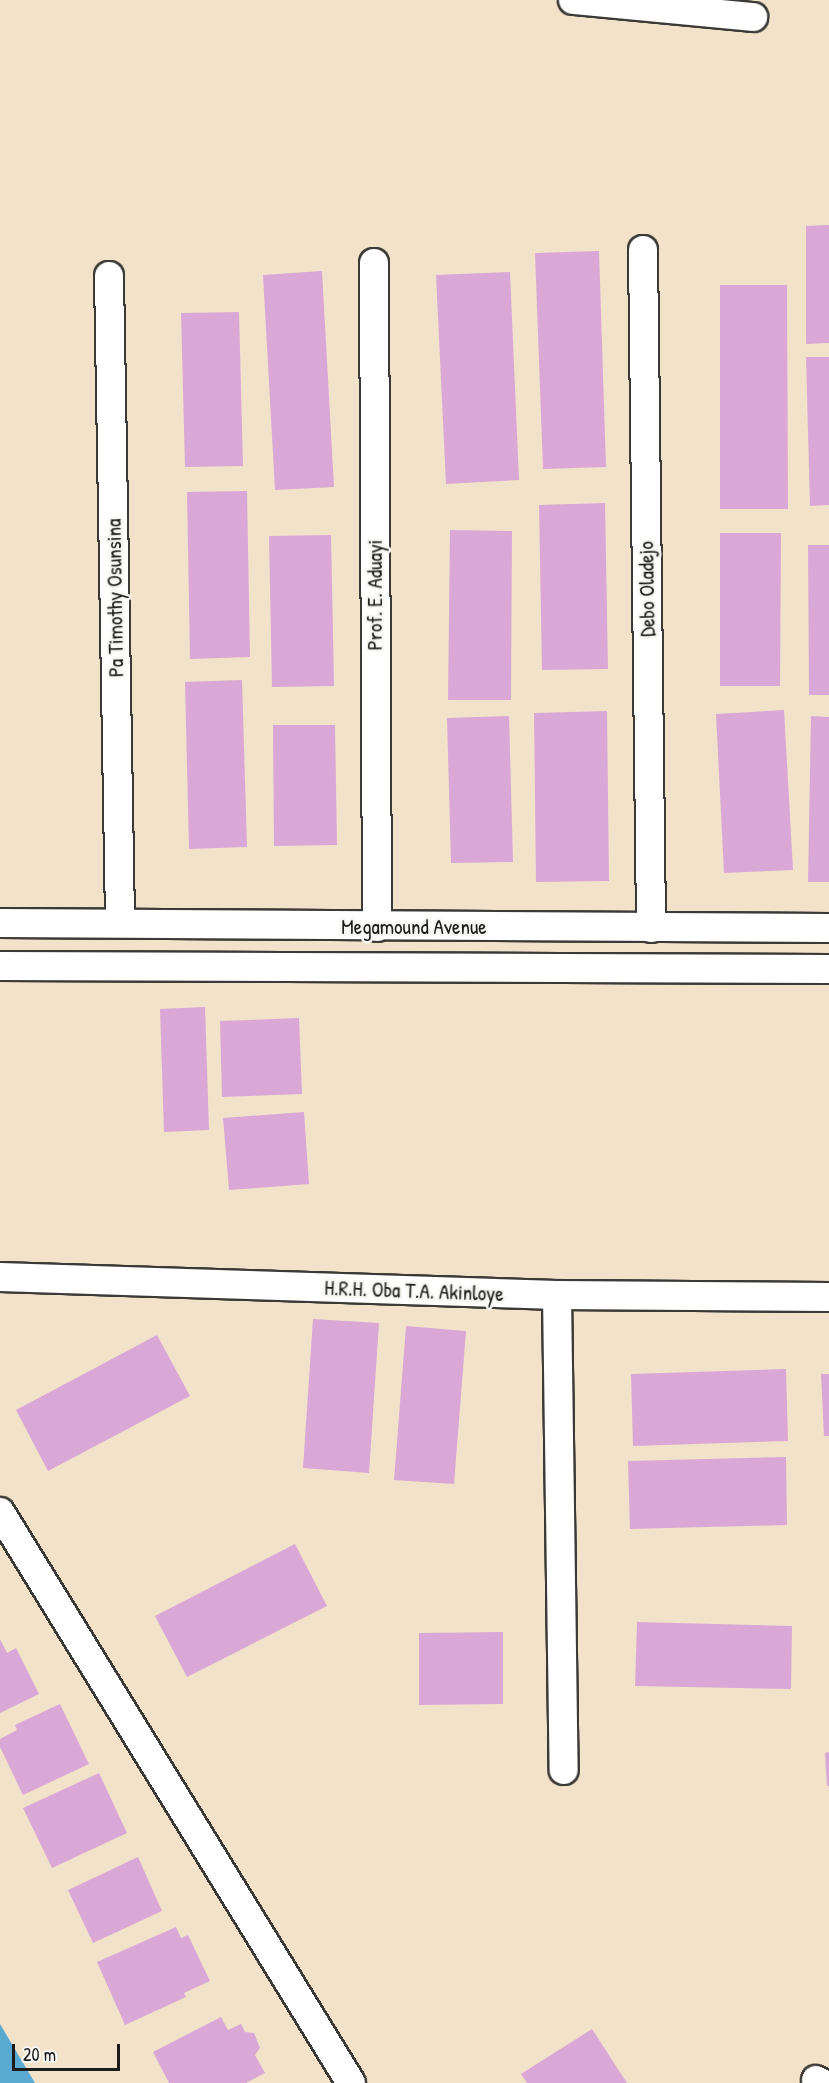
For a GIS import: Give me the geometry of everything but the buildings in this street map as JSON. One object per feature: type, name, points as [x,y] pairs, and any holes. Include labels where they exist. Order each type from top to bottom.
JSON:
[{"type":"street","points":[[573,0],[753,17]]},
{"type":"street","name":"Debo Oladejo","points":[[643,250],[651,928]]},
{"type":"street","name":"Prof. E. Aduayi","points":[[374,263],[377,927]]},
{"type":"street","name":"Pa Timothy Osunsina","points":[[109,276],[120,921]]},
{"type":"street","name":"Megamound Avenue","points":[[0,923],[120,921],[377,927],[829,928]]},
{"type":"street","name":"Megamound Avenue","points":[[0,966],[829,969]]},
{"type":"street","name":"H.R.H. Oba T.A. Akinloye","points":[[0,1277],[556,1296],[829,1297]]},
{"type":"street","points":[[556,1296],[564,1770]]},
{"type":"street","points":[[0,1512],[351,2083]]},
{"type":"water","points":[[0,2024],[35,2083],[0,2083]]}]
